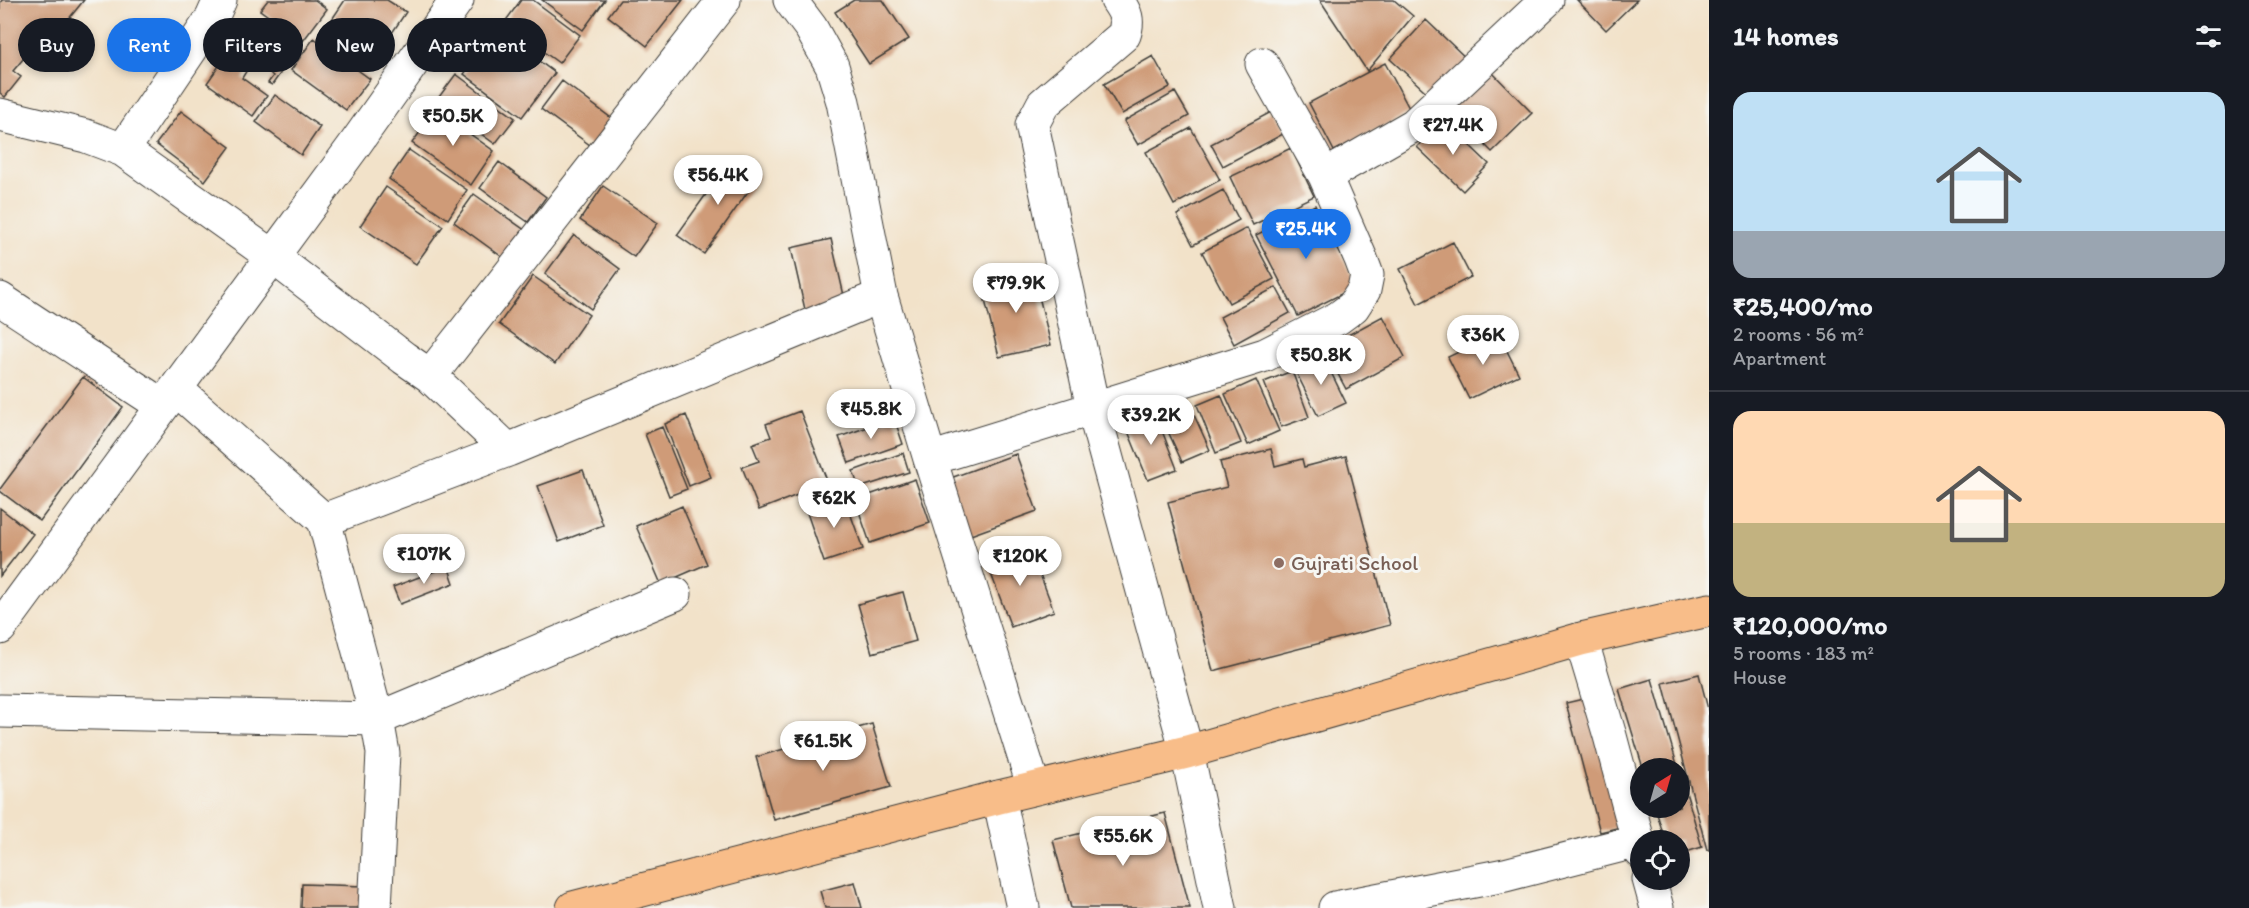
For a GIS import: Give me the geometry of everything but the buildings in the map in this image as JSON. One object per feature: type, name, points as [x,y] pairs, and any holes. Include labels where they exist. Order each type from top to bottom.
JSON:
[{"type":"main road","points":[[573,908],[1034,788],[1187,752],[1581,639],[1709,610]]},
{"type":"street","points":[[123,150],[212,18],[220,0]]},
{"type":"street","points":[[0,627],[273,257],[457,0]]},
{"type":"street","points":[[430,376],[724,0]]},
{"type":"street","points":[[790,0],[811,28],[832,66],[843,102],[881,296],[1034,788]]},
{"type":"street","points":[[1117,0],[1125,12],[1127,25],[1124,35],[1042,104],[1032,125],[1093,408],[1187,752],[1220,908]]},
{"type":"street","points":[[1325,176],[1414,125],[1547,0]]},
{"type":"street","points":[[930,459],[1265,355],[1338,318],[1353,307],[1364,290],[1367,275],[1325,176],[1262,64]]},
{"type":"street","points":[[0,115],[86,136],[123,150],[273,257],[430,376],[508,450]]},
{"type":"street","points":[[324,520],[508,450],[881,296]]},
{"type":"street","points":[[0,299],[169,397],[324,520],[377,719],[383,753],[375,908]]},
{"type":"street","points":[[0,711],[377,719],[675,594]]},
{"type":"street","points":[[1581,639],[1636,830]]},
{"type":"street","points":[[999,797],[1023,908]]},
{"type":"street","points":[[1335,908],[1630,848]]},
{"type":"street","points":[[1652,890],[1657,908]]},
{"type":"place","name":"Gujrati School","points":[[1279,563]]}]
